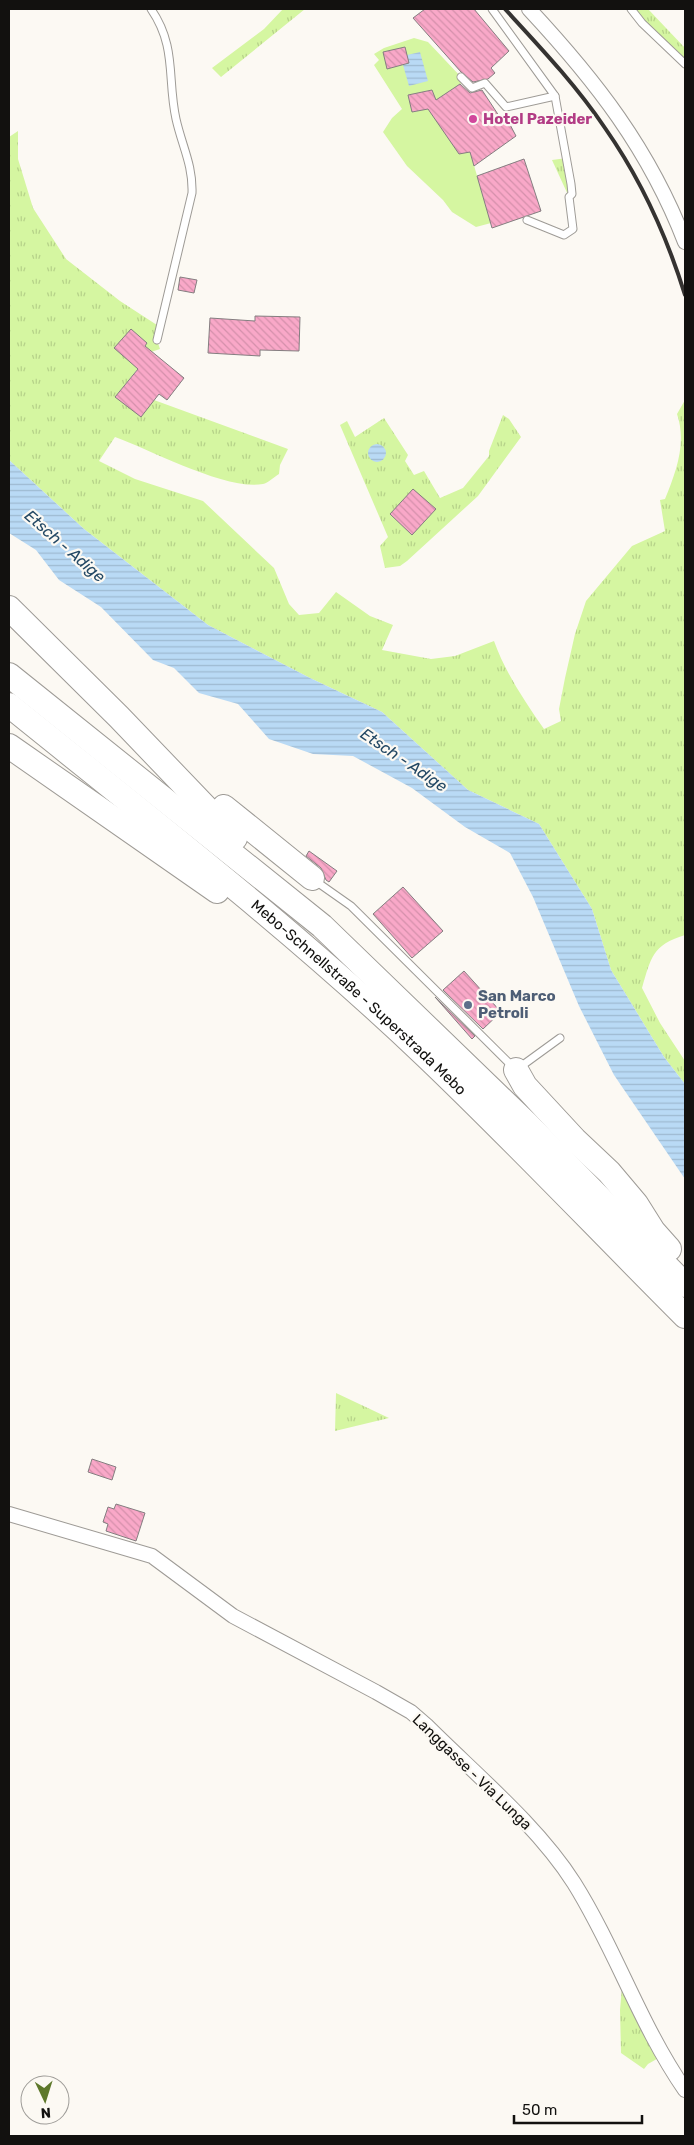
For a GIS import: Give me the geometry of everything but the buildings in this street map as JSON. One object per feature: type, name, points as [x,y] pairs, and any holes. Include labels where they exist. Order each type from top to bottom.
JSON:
[{"type":"highway","points":[[9,608],[40,637],[220,825],[307,901],[322,926]]},
{"type":"highway","points":[[40,637],[60,645],[194,782],[261,839],[312,878]]},
{"type":"highway","name":"Mebo-Schnellstraße - Superstrada Mebo","points":[[9,675],[322,926],[527,1124],[685,1284]]},
{"type":"highway","name":"Mebo-Schnellstraße - Superstrada Mebo","points":[[9,705],[222,877],[344,982],[426,1056],[685,1316]]},
{"type":"highway","points":[[9,746],[215,890],[310,969],[344,982]]},
{"type":"highway","points":[[516,1070],[525,1086],[575,1140],[609,1172],[636,1204],[653,1231],[685,1266]]},
{"type":"street","points":[[529,9],[572,54],[613,107],[659,182],[685,242]]},
{"type":"street","name":"Langgasse - Via Lunga","points":[[9,1514],[152,1556],[233,1616],[376,1692],[410,1712],[426,1725],[549,1848],[596,1920],[646,2026],[666,2063],[685,2090]]},
{"type":"lane","points":[[151,9],[161,22],[170,51],[176,119],[193,175],[192,193],[157,340]]},
{"type":"lane","points":[[492,9],[555,96],[571,184],[572,194],[569,197],[572,229],[564,235],[527,220]]},
{"type":"lane","points":[[631,9],[642,23],[685,64]]},
{"type":"lane","points":[[461,77],[472,88],[485,83],[506,107],[555,96]]},
{"type":"lane","points":[[312,878],[351,906],[516,1070],[560,1038]]},
{"type":"green space","points":[[283,9],[305,9],[221,77],[212,68],[264,29]]},
{"type":"green space","points":[[631,9],[648,9],[685,48],[685,64]]},
{"type":"green space","points":[[414,38],[428,42],[461,77],[463,82],[436,100],[432,90],[408,95],[413,112],[436,107],[470,152],[491,223],[476,227],[452,212],[443,200],[407,166],[383,132],[392,118],[402,109],[374,65],[379,60],[374,54],[384,48]]},
{"type":"green space","points":[[18,131],[18,159],[33,208],[66,259],[120,301],[160,327],[157,340],[160,349],[151,352],[116,396],[154,400],[288,449],[280,465],[279,474],[263,484],[248,485],[210,476],[115,437],[99,461],[135,479],[203,501],[274,568],[289,604],[299,615],[319,613],[336,592],[370,616],[393,625],[382,650],[431,659],[455,656],[494,641],[510,675],[544,729],[561,721],[559,709],[565,678],[575,634],[586,601],[632,546],[665,531],[660,500],[665,499],[679,457],[681,436],[677,414],[685,400],[685,935],[666,943],[654,954],[642,988],[660,1023],[685,1061],[685,1084],[664,1057],[611,970],[592,909],[539,824],[468,790],[382,712],[310,678],[208,625],[84,529],[9,460],[9,137]]},
{"type":"green space","points":[[567,158],[569,197],[552,160]]},
{"type":"green space","points":[[503,415],[509,419],[521,437],[478,496],[407,561],[400,566],[385,568],[380,546],[388,537],[340,425],[347,421],[355,437],[384,418],[408,455],[405,461],[414,475],[424,471],[440,498],[463,488],[489,456],[489,451]]},
{"type":"green space","points":[[336,1393],[389,1418],[335,1431]]},
{"type":"green space","points":[[622,1987],[662,2056],[648,2064],[644,2069],[621,2053],[620,2010]]},
{"type":"water","points":[[420,52],[428,81],[409,86],[403,65],[409,63],[407,55]]},
{"type":"water","points":[[373,444],[381,444],[386,449],[384,460],[373,462],[368,457],[368,449]]},
{"type":"water","name":"Etsch - Adige","points":[[9,460],[84,529],[208,625],[310,678],[382,712],[468,790],[539,824],[592,909],[611,970],[664,1057],[685,1084],[685,1179],[614,1075],[579,1006],[533,897],[510,853],[465,827],[412,788],[353,756],[313,754],[269,739],[238,704],[199,693],[174,668],[153,660],[101,607],[59,580],[36,550],[9,533]]},
{"type":"railway","points":[[505,9],[570,81],[618,147],[641,188],[661,230],[685,295]]},
{"type":"place","name":"Hotel Pazeider","points":[[473,119]]},
{"type":"place","name":"San Marco Petroli","points":[[468,1005]]}]
